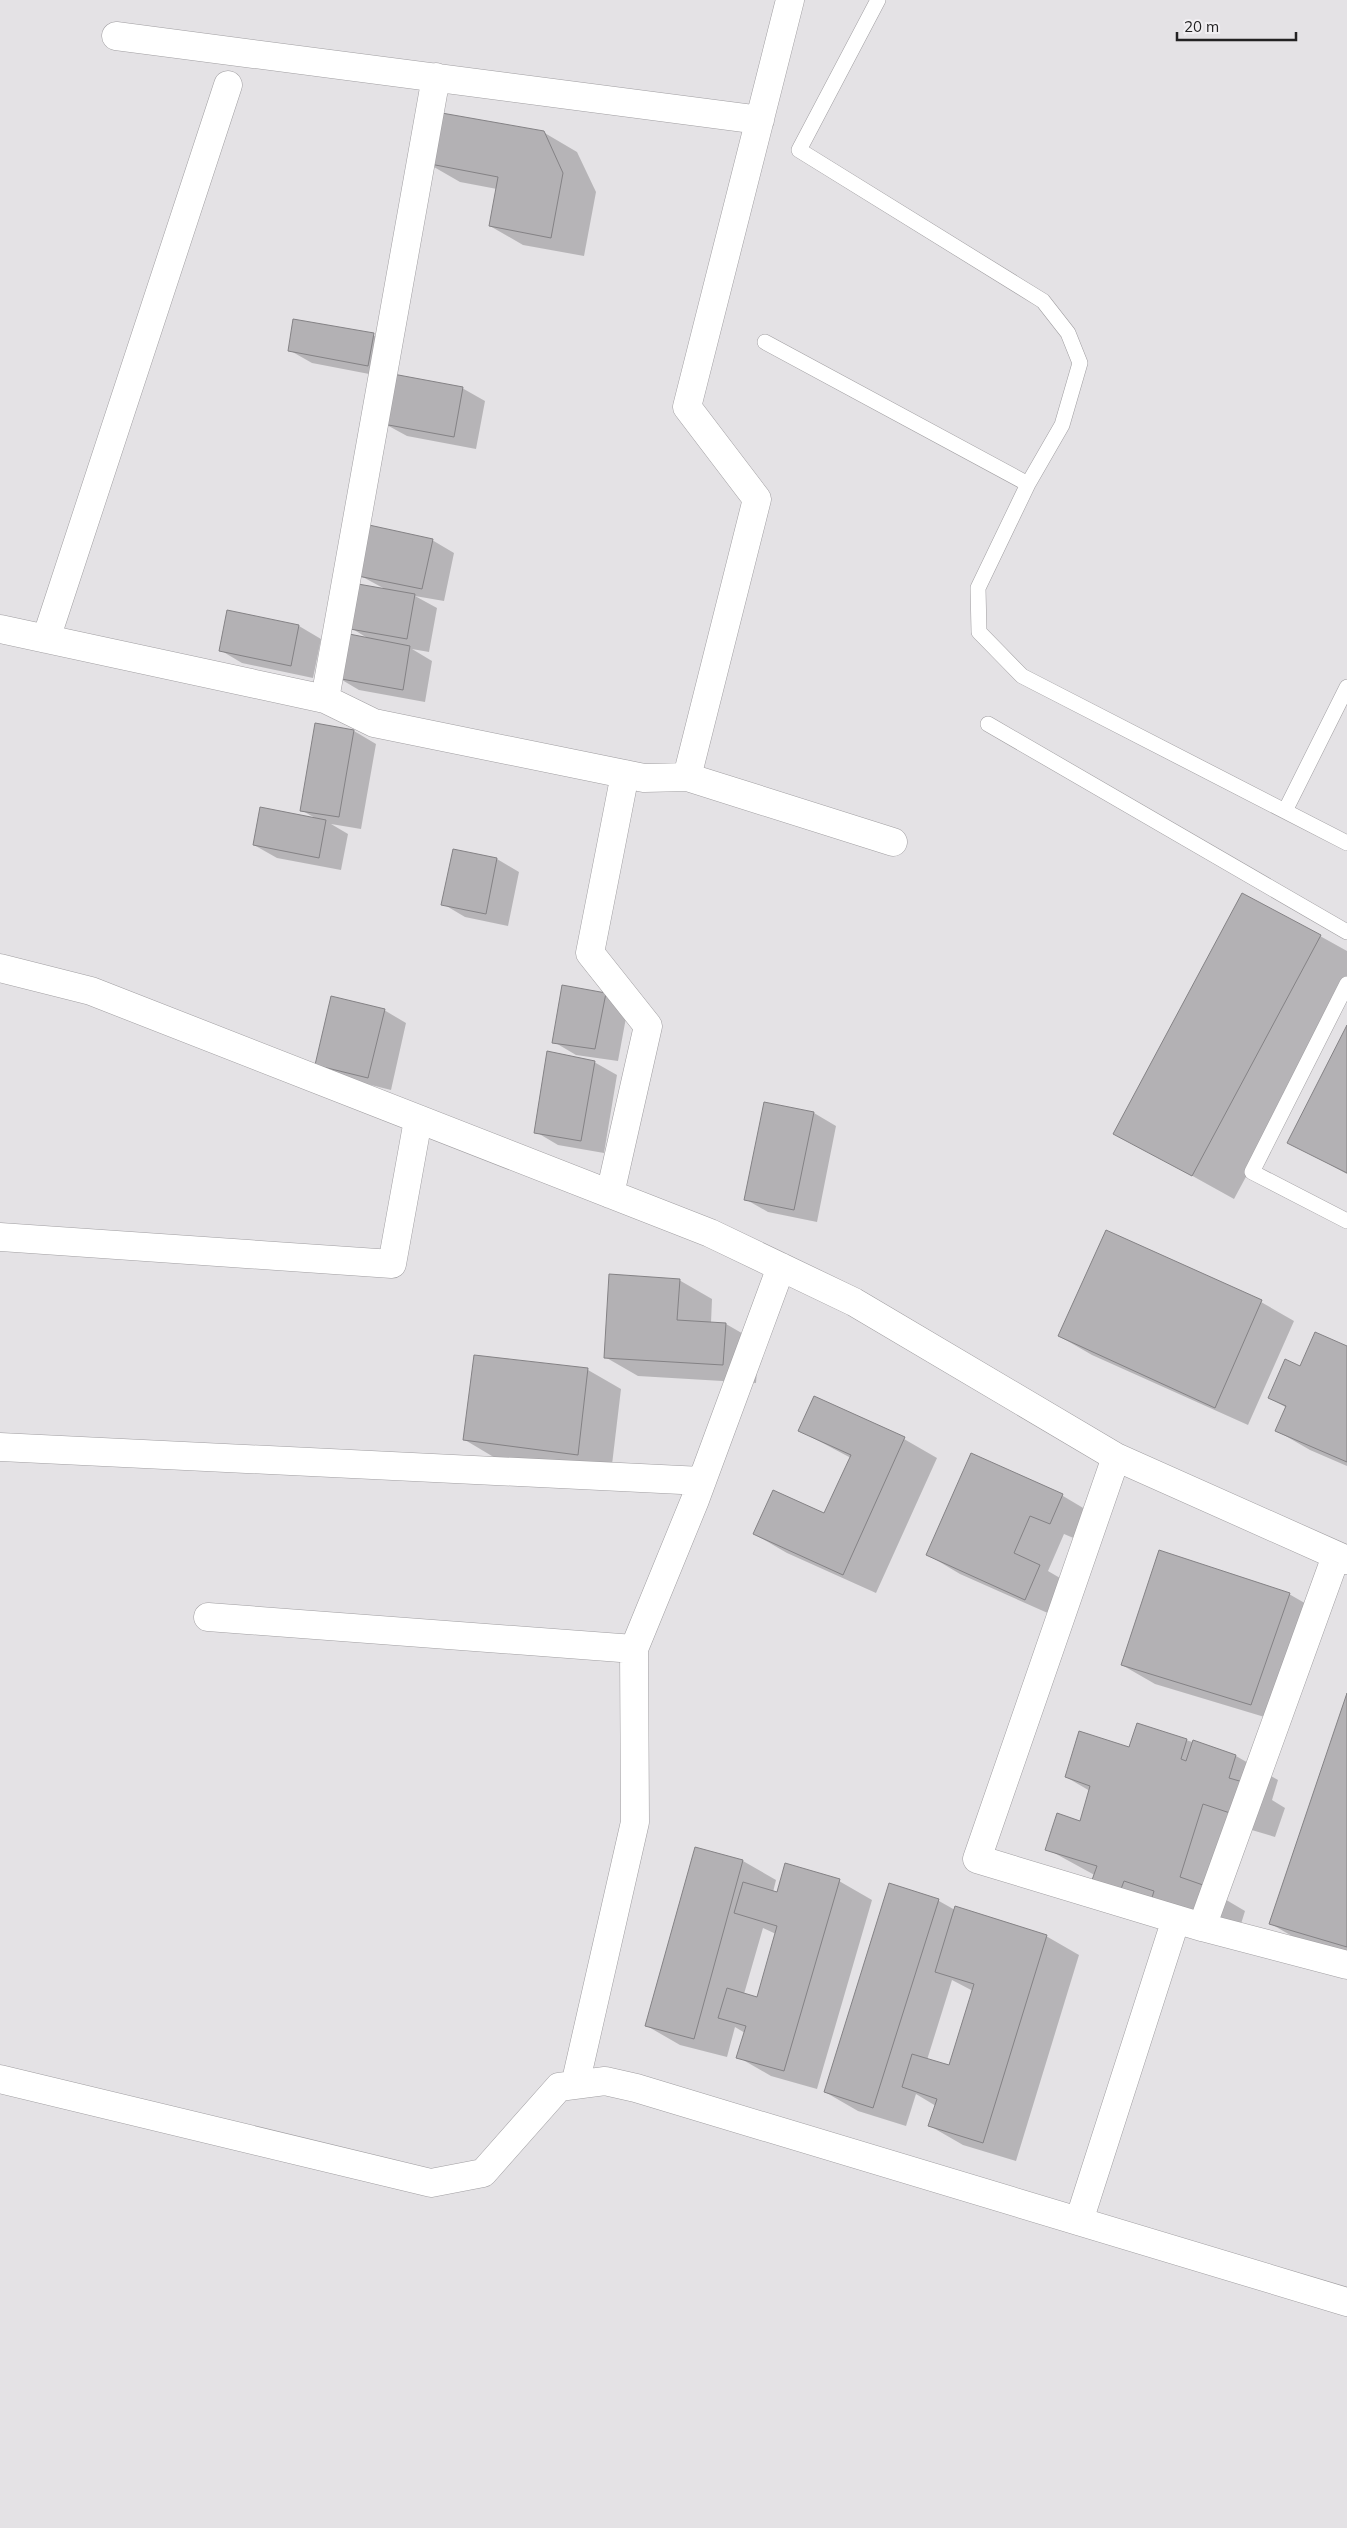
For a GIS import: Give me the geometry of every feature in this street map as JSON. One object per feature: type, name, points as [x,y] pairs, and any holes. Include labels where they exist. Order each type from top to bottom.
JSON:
[{"type":"street","points":[[687,777],[758,499],[687,407],[790,0]]},
{"type":"street","points":[[116,36],[760,120]]},
{"type":"street","points":[[325,699],[436,77]]},
{"type":"street","points":[[46,639],[228,85]]},
{"type":"street","points":[[0,630],[325,699],[374,722],[644,778],[687,777],[893,842]]},
{"type":"street","points":[[610,1194],[648,1026],[590,954],[625,774]]},
{"type":"street","points":[[0,968],[91,991],[710,1233],[854,1302],[1116,1457],[1342,1558],[1202,1927]]},
{"type":"street","points":[[0,1237],[392,1264],[418,1120]]},
{"type":"street","points":[[575,2085],[635,1822],[634,1649],[702,1480],[781,1267]]},
{"type":"street","points":[[0,1447],[702,1480]]},
{"type":"street","points":[[1116,1457],[978,1859],[1202,1927],[1347,1965]]},
{"type":"street","points":[[208,1616],[634,1649]]},
{"type":"street","points":[[1079,2221],[1176,1919]]},
{"type":"street","points":[[0,2079],[431,2183],[483,2173],[559,2087],[605,2081],[636,2088],[1347,2302]]},
{"type":"lane","points":[[878,0],[799,150],[1043,301],[1068,333],[1080,363],[1062,425],[1028,484],[978,588],[980,632],[1022,676],[1347,843]]},
{"type":"lane","points":[[764,342],[1028,484]]},
{"type":"lane","points":[[1284,811],[1347,687]]},
{"type":"lane","points":[[988,724],[1347,932]]},
{"type":"lane","points":[[1347,984],[1252,1172],[1347,1221]]},
{"type":"building","points":[[436,112],[544,131],[563,173],[551,238],[489,226],[498,177],[425,163]]},
{"type":"building","points":[[293,319],[374,333],[368,366],[288,351]]},
{"type":"building","points":[[393,374],[463,387],[454,437],[383,424]]},
{"type":"building","points":[[369,525],[433,539],[422,589],[358,576]]},
{"type":"building","points":[[358,584],[415,594],[407,639],[350,629]]},
{"type":"building","points":[[227,610],[299,625],[291,666],[219,651]]},
{"type":"building","points":[[344,633],[410,646],[403,690],[336,678]]},
{"type":"building","points":[[315,723],[354,730],[339,817],[300,811]]},
{"type":"building","points":[[260,807],[326,820],[319,858],[253,845]]},
{"type":"building","points":[[453,849],[497,858],[486,914],[441,905]]},
{"type":"building","points":[[1242,893],[1321,935],[1192,1176],[1113,1134]]},
{"type":"building","points":[[562,985],[606,993],[595,1049],[552,1043]]},
{"type":"building","points":[[331,996],[385,1009],[368,1078],[315,1065]]},
{"type":"building","points":[[1347,1025],[1347,1173],[1287,1143]]},
{"type":"building","points":[[547,1051],[595,1061],[581,1141],[534,1133]]},
{"type":"building","points":[[764,1102],[814,1112],[794,1210],[744,1200]]},
{"type":"building","points":[[1106,1230],[1262,1300],[1215,1408],[1058,1336]]},
{"type":"building","points":[[609,1274],[680,1279],[677,1320],[726,1323],[723,1365],[604,1358]]},
{"type":"building","points":[[1315,1332],[1347,1346],[1347,1462],[1275,1431],[1286,1406],[1268,1398],[1285,1359],[1300,1366]]},
{"type":"building","points":[[474,1355],[588,1368],[578,1455],[463,1440]]},
{"type":"building","points":[[814,1396],[905,1437],[843,1575],[753,1534],[773,1490],[824,1513],[851,1455],[798,1431]]},
{"type":"building","points":[[971,1453],[1063,1494],[1050,1524],[1030,1516],[1014,1553],[1040,1565],[1025,1600],[926,1555]]},
{"type":"building","points":[[1159,1550],[1290,1593],[1251,1705],[1121,1665]]},
{"type":"building","points":[[1347,1693],[1347,1947],[1269,1924]]},
{"type":"building","points":[[1137,1723],[1187,1739],[1181,1759],[1186,1761],[1193,1740],[1236,1755],[1229,1778],[1243,1782],[1233,1814],[1203,1804],[1180,1877],[1203,1885],[1194,1914],[1151,1901],[1154,1891],[1124,1881],[1121,1889],[1092,1880],[1097,1866],[1045,1850],[1057,1813],[1080,1821],[1090,1786],[1065,1777],[1079,1731],[1129,1747]]},
{"type":"building","points":[[695,1847],[743,1860],[694,2039],[645,2026]]},
{"type":"building","points":[[785,1863],[840,1879],[784,2071],[736,2058],[746,2026],[718,2018],[727,1988],[757,1997],[777,1926],[734,1913],[743,1882],[777,1892]]},
{"type":"building","points":[[889,1883],[939,1899],[873,2108],[824,2092]]},
{"type":"building","points":[[955,1906],[1047,1935],[983,2143],[928,2126],[937,2099],[902,2087],[912,2054],[949,2065],[974,1984],[935,1972]]}]
